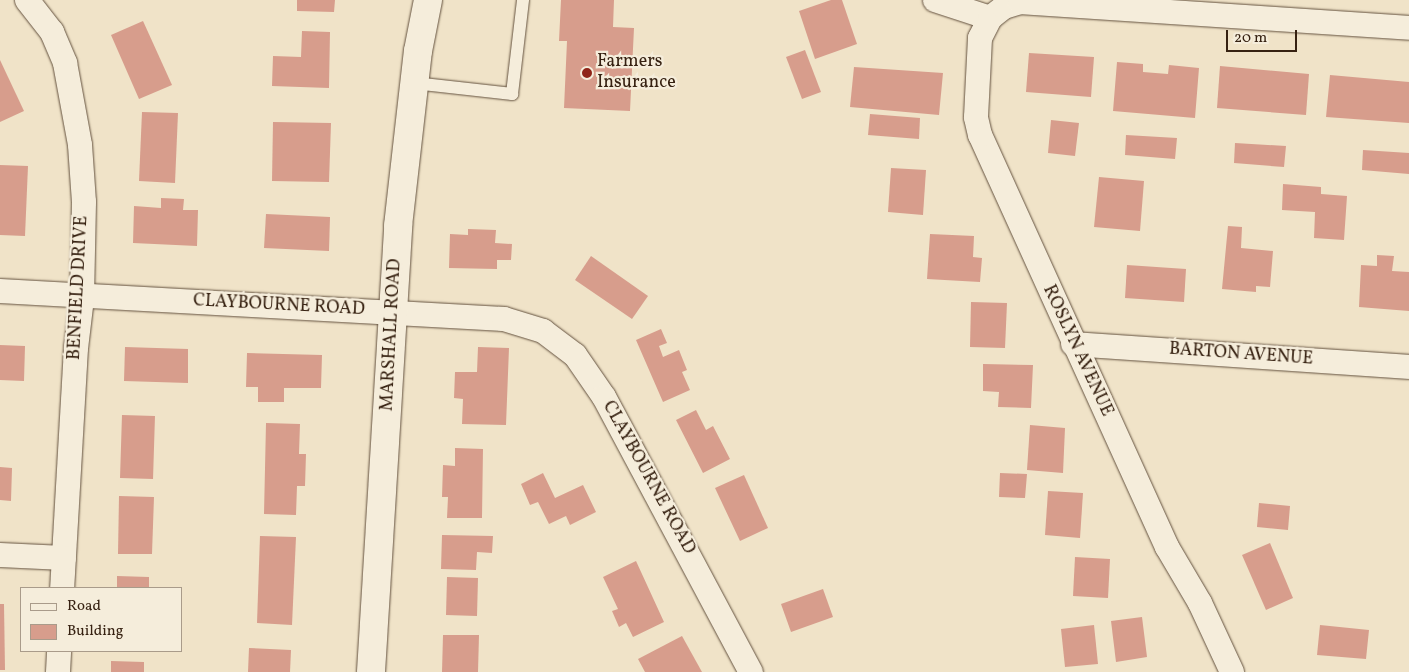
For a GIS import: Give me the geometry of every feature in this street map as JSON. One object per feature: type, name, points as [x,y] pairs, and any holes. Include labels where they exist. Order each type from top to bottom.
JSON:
[{"type":"street","name":"BENFIELD DRIVE","points":[[27,0],[52,32],[65,63],[72,91],[80,145],[84,202],[82,298],[76,348],[62,587]]},
{"type":"street","name":"MARSHALL ROAD","points":[[371,672],[398,226],[414,84],[428,0]]},
{"type":"street","points":[[934,0],[990,18],[1004,7],[1020,2],[1050,2],[1409,28]]},
{"type":"street","name":"ROSLYN AVENUE","points":[[990,18],[980,38],[976,117],[980,135],[1073,344],[1167,547],[1200,603],[1232,672]]},
{"type":"street","name":"CLAYBOURNE ROAD","points":[[0,291],[82,298],[340,308],[504,319],[536,328],[575,355],[604,397],[751,672]]},
{"type":"street","name":"BARTON AVENUE","points":[[1073,344],[1409,367]]},
{"type":"street","points":[[0,555],[64,558]]},
{"type":"street","points":[[58,672],[59,652]]},
{"type":"lane","points":[[414,84],[512,94],[523,0]]},
{"type":"building","points":[[297,0],[335,0],[334,12],[297,11]]},
{"type":"building","points":[[561,0],[614,0],[613,27],[634,28],[630,111],[564,108],[567,41],[559,41]]},
{"type":"building","points":[[831,0],[842,0],[857,44],[815,59],[799,11]]},
{"type":"building","points":[[143,21],[172,85],[139,99],[111,35]]},
{"type":"building","points":[[302,31],[330,32],[329,88],[272,86],[273,56],[301,57]]},
{"type":"building","points":[[805,50],[821,92],[802,99],[786,57]]},
{"type":"building","points":[[1029,53],[1094,57],[1091,97],[1026,92]]},
{"type":"building","points":[[0,60],[24,111],[0,122]]},
{"type":"building","points":[[1117,62],[1143,64],[1143,72],[1168,74],[1169,65],[1199,68],[1195,118],[1113,111]]},
{"type":"building","points":[[1220,66],[1309,74],[1306,115],[1217,108]]},
{"type":"building","points":[[854,67],[943,73],[939,115],[850,107]]},
{"type":"building","points":[[1330,75],[1409,82],[1409,123],[1326,117]]},
{"type":"building","points":[[142,112],[178,113],[175,183],[139,181]]},
{"type":"building","points":[[870,114],[920,118],[919,139],[868,135]]},
{"type":"building","points":[[1051,120],[1079,123],[1075,156],[1048,153]]},
{"type":"building","points":[[273,122],[331,123],[329,182],[272,181]]},
{"type":"building","points":[[1126,135],[1177,138],[1175,159],[1125,155]]},
{"type":"building","points":[[1235,143],[1286,146],[1284,167],[1234,163]]},
{"type":"building","points":[[1363,150],[1409,153],[1409,174],[1362,170]]},
{"type":"building","points":[[0,165],[28,166],[25,236],[0,235]]},
{"type":"building","points":[[891,168],[926,170],[923,215],[888,212]]},
{"type":"building","points":[[1099,177],[1144,181],[1140,231],[1094,227]]},
{"type":"building","points":[[1283,184],[1321,187],[1321,194],[1347,196],[1344,240],[1314,238],[1315,212],[1282,210]]},
{"type":"building","points":[[161,198],[184,199],[183,210],[198,210],[197,246],[133,243],[134,206],[161,208]]},
{"type":"building","points":[[266,214],[330,217],[329,251],[264,248]]},
{"type":"building","points":[[1228,226],[1242,227],[1241,248],[1273,251],[1270,287],[1256,286],[1256,292],[1222,289]]},
{"type":"building","points":[[468,229],[496,230],[495,243],[512,244],[511,260],[497,260],[497,269],[449,268],[450,234],[468,235]]},
{"type":"building","points":[[930,234],[974,236],[973,257],[982,258],[980,282],[927,279]]},
{"type":"building","points":[[1377,255],[1394,256],[1392,271],[1409,272],[1409,311],[1359,307],[1361,265],[1377,266]]},
{"type":"building","points":[[591,256],[648,296],[632,319],[575,280]]},
{"type":"building","points":[[1127,265],[1186,269],[1184,302],[1125,298]]},
{"type":"building","points":[[971,302],[1007,303],[1005,348],[970,347]]},
{"type":"building","points":[[661,329],[667,343],[659,346],[663,357],[679,350],[687,370],[682,372],[690,390],[663,402],[636,340]]},
{"type":"building","points":[[0,345],[25,346],[24,381],[0,380]]},
{"type":"building","points":[[125,347],[188,349],[188,383],[124,381]]},
{"type":"building","points":[[478,347],[509,348],[506,425],[462,424],[463,399],[454,398],[455,372],[477,372]]},
{"type":"building","points":[[247,353],[322,355],[321,388],[284,388],[284,402],[258,402],[258,387],[246,387]]},
{"type":"building","points":[[983,364],[1033,365],[1031,408],[998,407],[999,392],[983,391]]},
{"type":"building","points":[[696,410],[706,430],[713,426],[730,459],[703,473],[676,420]]},
{"type":"building","points":[[122,415],[155,416],[153,479],[120,478]]},
{"type":"building","points":[[266,423],[300,424],[299,454],[306,454],[305,486],[297,486],[296,515],[264,514]]},
{"type":"building","points":[[1030,425],[1065,428],[1063,473],[1027,470]]},
{"type":"building","points":[[455,448],[483,449],[482,518],[447,518],[448,497],[442,497],[443,465],[455,466]]},
{"type":"building","points":[[0,467],[12,468],[11,501],[0,500]]},
{"type":"building","points":[[543,473],[555,498],[583,485],[596,512],[570,525],[566,516],[549,524],[538,502],[530,505],[521,484]]},
{"type":"building","points":[[1000,473],[1027,474],[1025,498],[999,497]]},
{"type":"building","points":[[744,475],[768,528],[740,541],[715,488]]},
{"type":"building","points":[[1048,491],[1083,493],[1080,538],[1045,535]]},
{"type":"building","points":[[119,496],[154,497],[152,554],[118,554]]},
{"type":"building","points":[[1259,503],[1290,506],[1288,530],[1257,527]]},
{"type":"building","points":[[442,535],[493,536],[492,553],[477,552],[476,570],[441,569]]},
{"type":"building","points":[[260,536],[296,537],[292,625],[257,623]]},
{"type":"building","points":[[1270,543],[1293,598],[1266,610],[1242,555]]},
{"type":"building","points":[[1075,557],[1110,559],[1108,598],[1073,596]]},
{"type":"building","points":[[636,561],[664,622],[633,637],[626,623],[619,627],[612,611],[618,609],[603,577]]},
{"type":"building","points":[[117,576],[149,577],[149,587],[117,587]]},
{"type":"building","points":[[447,577],[478,578],[477,616],[446,615]]},
{"type":"building","points":[[823,589],[833,617],[791,632],[781,604]]},
{"type":"building","points":[[0,604],[4,604],[5,670],[0,670]]},
{"type":"building","points":[[1142,617],[1147,657],[1116,662],[1111,621]]},
{"type":"building","points":[[1094,625],[1098,664],[1065,667],[1061,629]]},
{"type":"building","points":[[1320,625],[1369,630],[1366,659],[1317,655]]},
{"type":"building","points":[[443,635],[479,635],[478,672],[442,672]]},
{"type":"building","points":[[682,636],[702,672],[645,672],[638,659]]},
{"type":"building","points":[[249,648],[291,650],[290,672],[248,672]]},
{"type":"building","points":[[111,661],[144,662],[144,672],[111,672]]},
{"type":"place","name":"Farmers Insurance","points":[[587,73]]}]
